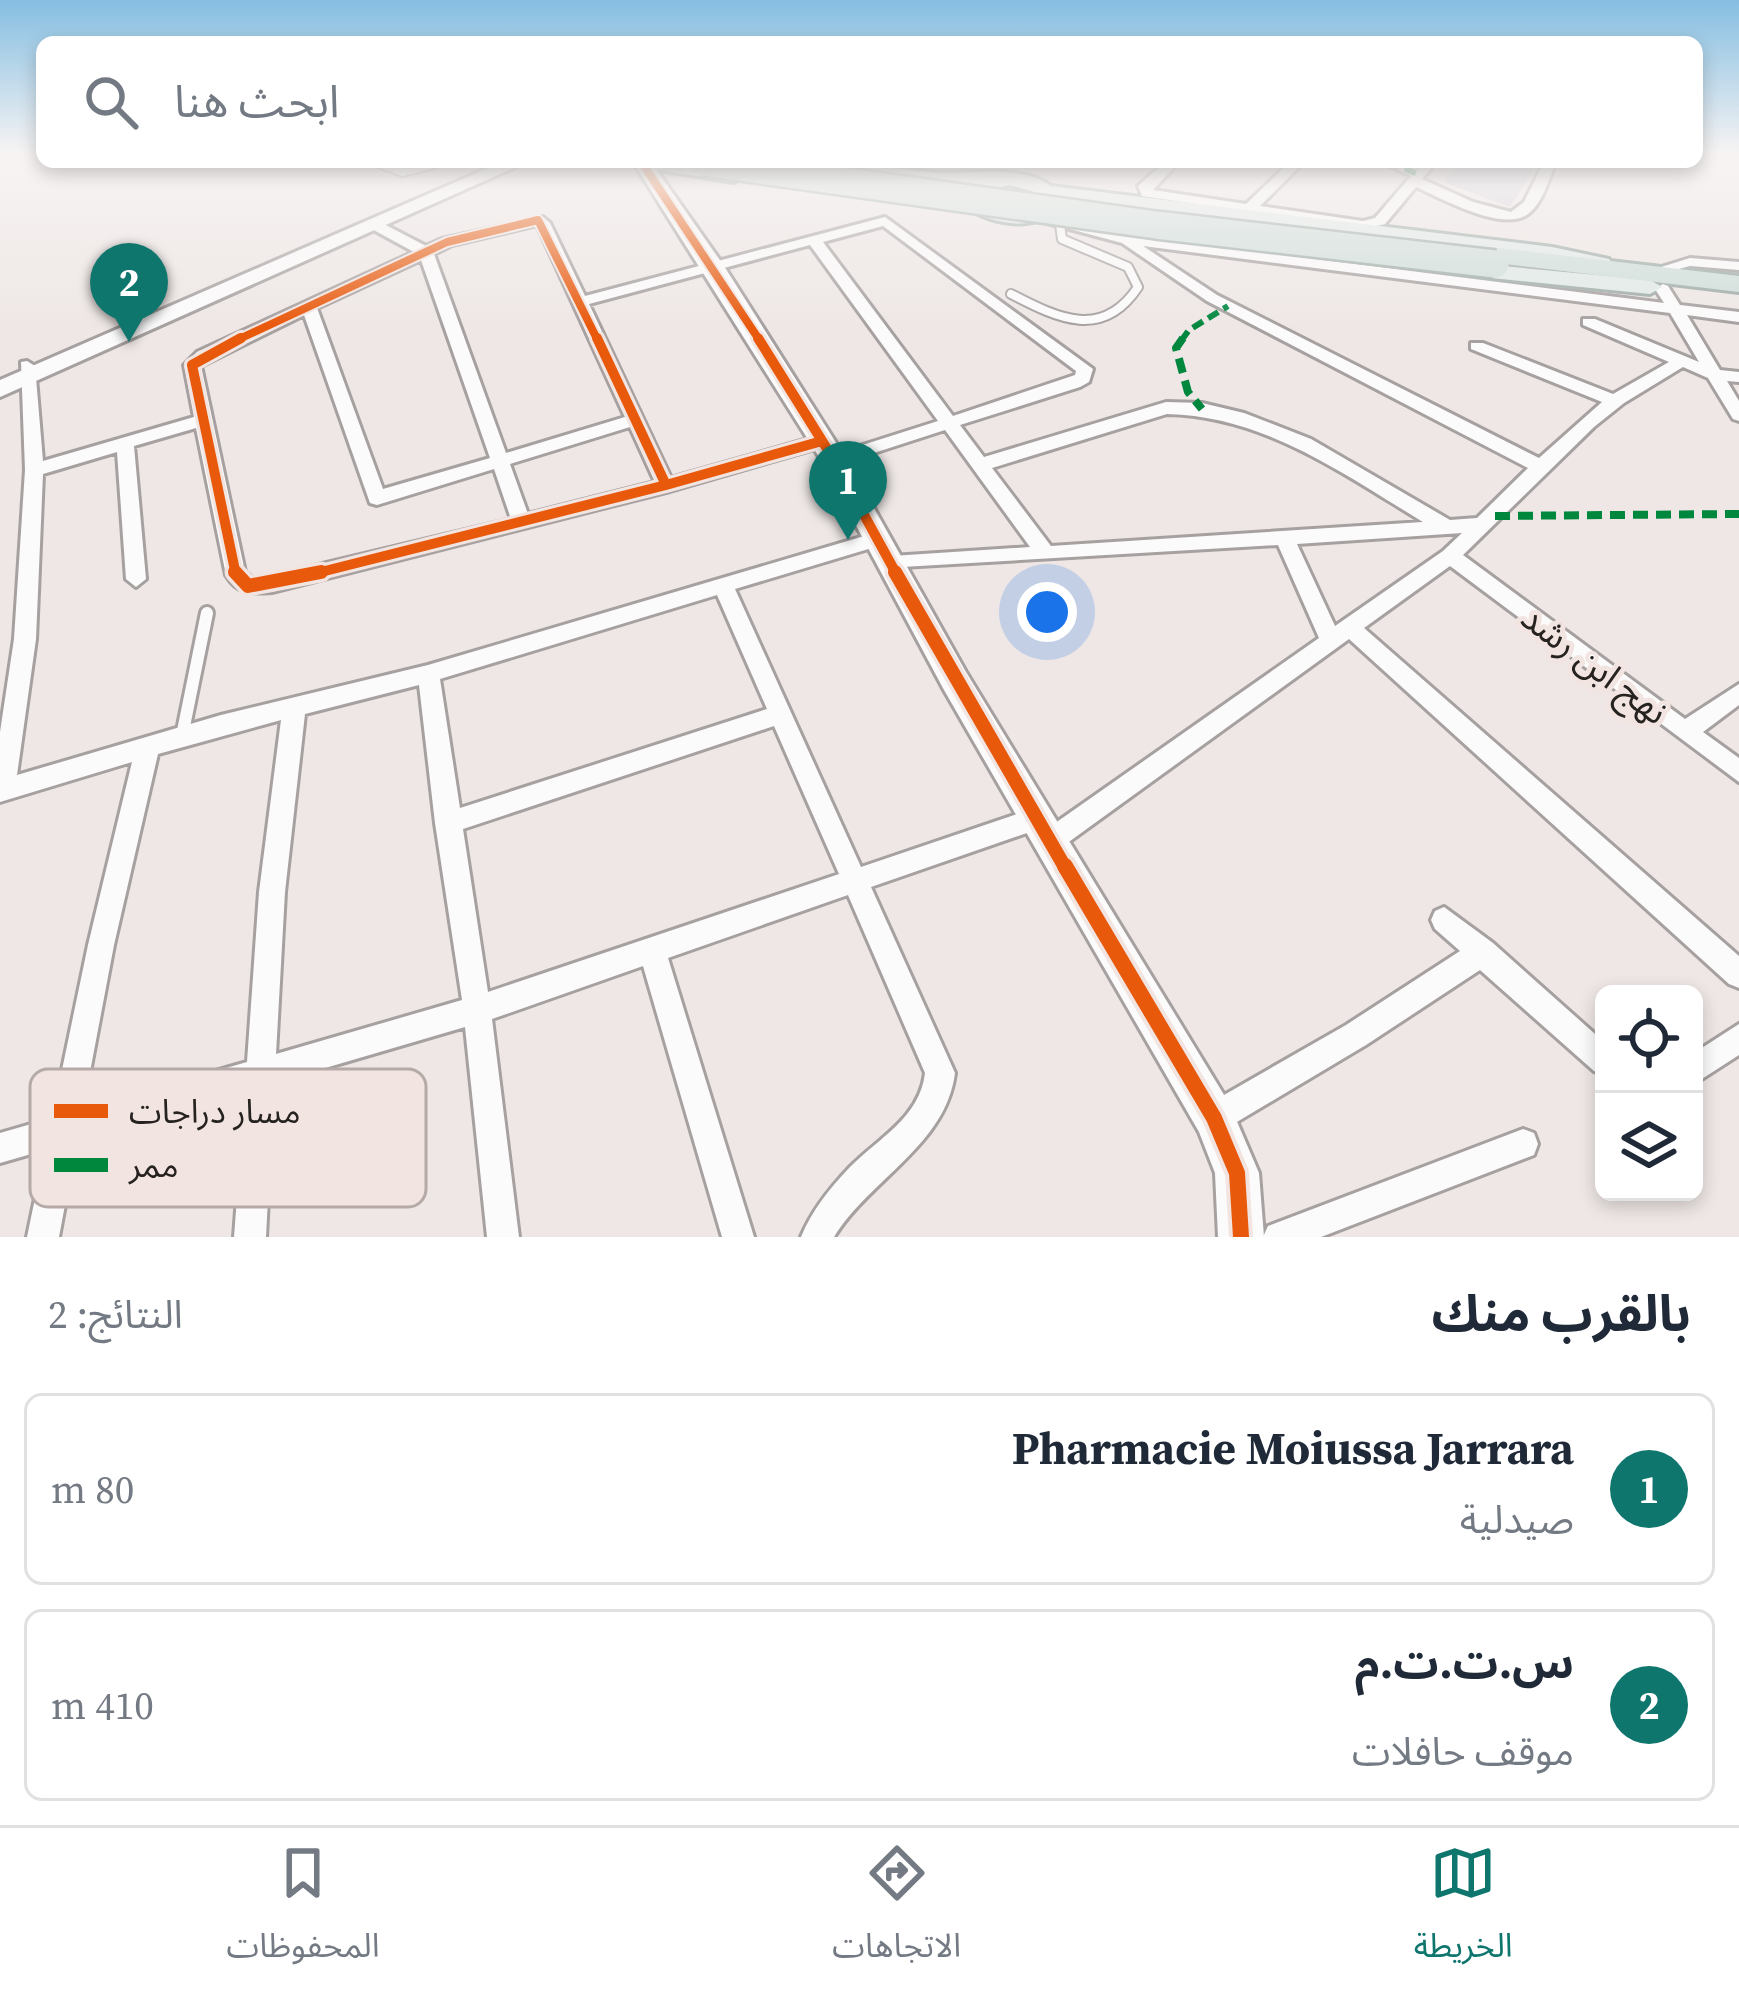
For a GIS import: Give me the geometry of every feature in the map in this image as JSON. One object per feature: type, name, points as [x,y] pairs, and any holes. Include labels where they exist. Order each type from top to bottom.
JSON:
[{"type":"highway","points":[[1053,211],[1492,260]]},
{"type":"highway","points":[[1123,211],[1739,298]]},
{"type":"highway","points":[[1655,286],[1739,284]]},
{"type":"main road","points":[[987,211],[1007,217],[1029,211]]},
{"type":"main road","points":[[1063,211],[1146,232],[1536,280],[1655,286]]},
{"type":"street","points":[[0,388],[27,371],[390,211]]},
{"type":"street","points":[[0,378],[27,371],[407,211]]},
{"type":"street","points":[[674,211],[828,450],[955,681],[1214,1118],[1237,1173],[1243,1232]]},
{"type":"street","points":[[1056,211],[1124,239],[1212,298],[1539,466]]},
{"type":"street","points":[[1268,211],[1370,225],[1389,211]]},
{"type":"street","points":[[1489,211],[1514,216],[1524,211]]},
{"type":"street","points":[[579,302],[890,223],[1083,364],[1084,378],[1074,383],[948,422],[248,586],[236,575],[194,362],[425,252],[478,232],[541,221],[579,302],[666,486]]},
{"type":"street","points":[[375,225],[425,252],[522,523]]},
{"type":"street","points":[[813,239],[1044,550]]},
{"type":"street","points":[[1124,239],[1655,286],[1739,317]]},
{"type":"street","points":[[1655,286],[1690,262],[1739,266]]},
{"type":"street","points":[[1655,286],[1739,415]]},
{"type":"street","points":[[309,307],[377,498],[635,420]]},
{"type":"street","points":[[1589,322],[1713,374],[1739,377]]},
{"type":"street","points":[[1477,346],[1614,401]]},
{"type":"street","points":[[267,1069],[477,1010],[855,881],[1044,830],[1450,556],[1539,466],[1614,401],[1683,361]]},
{"type":"street","points":[[27,371],[34,470],[25,639],[2,791],[148,745],[428,674],[724,587],[885,551],[1044,550],[1483,525]]},
{"type":"street","points":[[980,465],[1166,408],[1202,409],[1238,417],[1305,443],[1446,527]]},
{"type":"street","points":[[34,470],[206,419]]},
{"type":"street","points":[[125,443],[136,579]]},
{"type":"street","points":[[1284,537],[1339,633],[1739,974]]},
{"type":"street","name":"نهج ابن رشد","points":[[1450,556],[1739,772]]},
{"type":"street","points":[[724,587],[940,1073],[935,1101],[911,1133],[862,1177],[817,1237]]},
{"type":"street","points":[[428,674],[477,1010],[503,1237]]},
{"type":"street","points":[[1686,731],[1739,692]]},
{"type":"street","points":[[260,1069],[272,892],[295,708]]},
{"type":"street","points":[[447,823],[778,715]]},
{"type":"street","points":[[78,1069],[101,945],[148,745]]},
{"type":"street","points":[[1444,920],[1595,1053]]},
{"type":"street","points":[[1214,1118],[1356,1035],[1483,952]]},
{"type":"street","points":[[653,953],[737,1237]]},
{"type":"street","points":[[1703,1064],[1739,1038]]},
{"type":"street","points":[[0,1148],[30,1139]]},
{"type":"street","points":[[1279,1237],[1523,1144]]},
{"type":"street","points":[[43,1237],[50,1207]]},
{"type":"street","points":[[250,1237],[252,1207]]},
{"type":"lane","points":[[1011,294],[1052,314],[1104,317],[1123,310],[1138,286],[1137,275],[1125,264],[1062,239],[1047,211]]},
{"type":"lane","points":[[182,736],[207,613]]},
{"type":"marked path","points":[[1202,409],[1188,392],[1176,348],[1189,330],[1228,306]]},
{"type":"marked path","points":[[1495,516],[1739,514]]},
{"type":"cycle path","points":[[675,211],[834,460],[955,681],[1214,1118],[1237,1173],[1241,1237]]},
{"type":"cycle path","points":[[666,486],[543,223],[538,220],[447,242],[192,365],[236,575],[248,586],[617,499],[685,480],[822,441]]},
{"type":"place","name":"س.ت.ت.م","points":[[129,342]]},
{"type":"place","name":"Pharmacie Moiussa Jarrara","points":[[848,540]]}]
